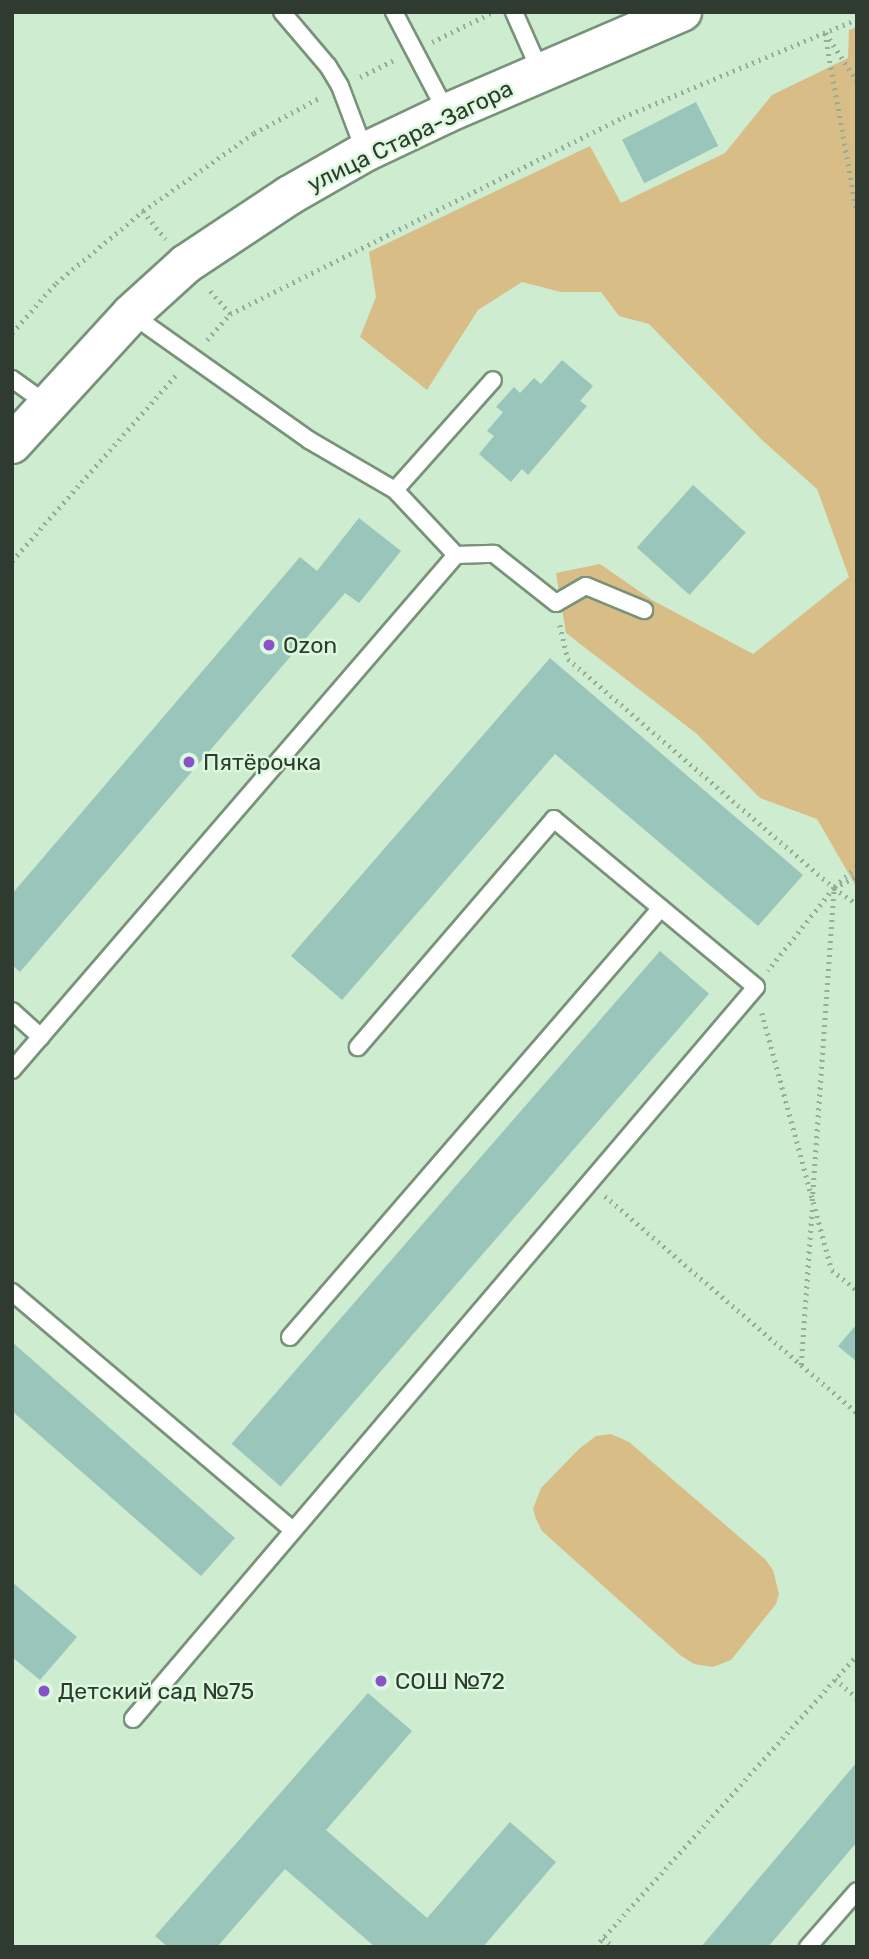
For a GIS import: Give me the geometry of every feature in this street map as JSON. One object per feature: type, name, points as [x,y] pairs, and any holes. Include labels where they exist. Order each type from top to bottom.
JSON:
[{"type":"main road","name":"улица Стара-Загора","points":[[12,444],[131,314],[186,264],[290,195],[365,152],[447,113],[682,12]]},
{"type":"lane","points":[[282,12],[328,66],[340,86],[365,152]]},
{"type":"lane","points":[[394,12],[447,113]]},
{"type":"lane","points":[[514,12],[541,73]]},
{"type":"lane","points":[[131,314],[190,359],[309,440],[395,490],[456,555]]},
{"type":"lane","points":[[12,379],[47,404]]},
{"type":"lane","points":[[395,490],[493,380]]},
{"type":"lane","points":[[12,1070],[456,555],[494,554],[555,603],[586,586],[643,610]]},
{"type":"lane","points":[[133,1719],[756,987],[554,819],[358,1047]]},
{"type":"lane","points":[[290,1337],[661,908]]},
{"type":"lane","points":[[12,1011],[41,1037]]},
{"type":"lane","points":[[12,1292],[293,1530]]},
{"type":"lane","points":[[808,1947],[857,1891]]},
{"type":"path","points":[[12,333],[56,283],[143,211],[254,132],[340,86],[494,12]]},
{"type":"path","points":[[12,561],[230,314],[623,117],[857,19]]},
{"type":"path","points":[[825,33],[857,82]]},
{"type":"path","points":[[825,33],[857,212]]},
{"type":"path","points":[[143,211],[230,314]]},
{"type":"path","points":[[555,603],[568,659],[834,888],[857,904]]},
{"type":"path","points":[[857,867],[834,888],[756,987],[812,1205],[832,1270],[857,1290]]},
{"type":"path","points":[[834,888],[857,876]]},
{"type":"path","points":[[801,1365],[834,888]]},
{"type":"path","points":[[589,1182],[857,1413]]},
{"type":"path","points":[[595,1947],[857,1656]]},
{"type":"path","points":[[835,1679],[857,1698]]},
{"type":"path","points":[[603,1938],[613,1947]]},
{"type":"shaded area","points":[[857,27],[857,888],[817,819],[760,798],[697,734],[566,633],[556,573],[600,564],[652,600],[753,654],[849,577],[817,489],[761,439],[649,324],[619,316],[601,292],[561,292],[522,282],[478,310],[427,390],[360,337],[376,297],[369,252],[590,146],[621,203],[725,153],[772,95],[848,58],[849,30]]},
{"type":"shaded area","points":[[611,1434],[629,1442],[765,1559],[773,1570],[779,1594],[776,1604],[731,1660],[713,1667],[694,1664],[680,1655],[542,1531],[533,1509],[541,1488],[580,1448],[596,1436]]},
{"type":"building","points":[[696,102],[718,146],[644,183],[622,140]]},
{"type":"building","points":[[562,360],[593,386],[580,401],[587,406],[528,475],[522,469],[511,482],[479,454],[494,436],[487,431],[503,412],[496,407],[514,387],[520,393],[534,378],[541,384]]},
{"type":"building","points":[[693,485],[746,533],[690,595],[637,547]]},
{"type":"building","points":[[359,518],[401,551],[359,603],[345,593],[20,972],[12,965],[12,894],[300,557],[317,571]]},
{"type":"building","points":[[550,658],[803,875],[758,926],[555,754],[342,1000],[291,956]]},
{"type":"building","points":[[660,951],[709,994],[281,1486],[232,1444]]},
{"type":"building","points":[[857,1324],[857,1362],[838,1346]]},
{"type":"building","points":[[12,1342],[235,1538],[201,1576],[12,1411]]},
{"type":"building","points":[[12,1582],[77,1637],[40,1680],[12,1657]]},
{"type":"building","points":[[368,1693],[412,1731],[326,1830],[427,1918],[510,1822],[556,1862],[483,1947],[375,1947],[285,1869],[217,1947],[168,1947],[155,1936]]},
{"type":"building","points":[[857,1762],[857,1842],[768,1947],[701,1947]]},
{"type":"place","name":"Ozon","points":[[269,645]]},
{"type":"place","name":"Пятёрочка","points":[[189,762]]},
{"type":"place","name":"СОШ №72","points":[[381,1681]]},
{"type":"place","name":"Детский сад №75","points":[[44,1691]]}]
